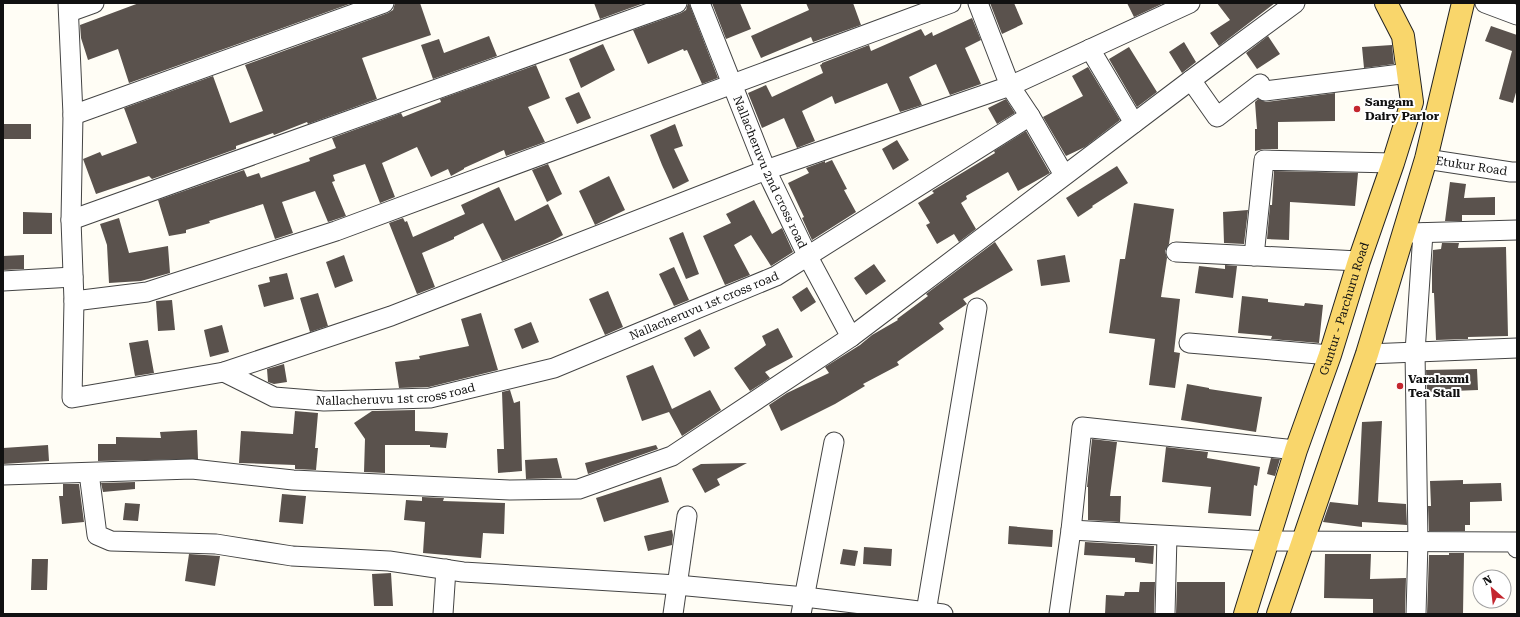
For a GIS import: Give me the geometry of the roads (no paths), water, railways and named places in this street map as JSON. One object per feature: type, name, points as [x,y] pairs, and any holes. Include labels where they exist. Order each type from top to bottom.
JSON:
[{"type":"main road","name":"Guntur - Parchuru Road","points":[[1245,614],[1296,450],[1330,356],[1358,261],[1394,163],[1412,102],[1403,36],[1386,3]]},
{"type":"main road","points":[[1278,614],[1367,354],[1414,233],[1426,159],[1463,3]]},
{"type":"main road","points":[[1412,102],[1437,114]]},
{"type":"street","points":[[94,3],[68,7],[73,115],[71,220],[74,301],[72,398],[224,372],[390,316],[766,170],[1010,86],[1190,3]]},
{"type":"street","points":[[73,115],[384,3]]},
{"type":"street","points":[[71,220],[677,3]]},
{"type":"street","name":"Nallacheruvu 2nd cross road","points":[[700,3],[766,170],[807,255],[851,337]]},
{"type":"street","points":[[74,301],[147,292],[336,231],[951,3]]},
{"type":"street","points":[[978,3],[1010,86],[1030,116],[1064,175]]},
{"type":"street","points":[[3,475],[192,469],[293,480],[510,490],[579,489],[672,456],[851,337],[1064,175],[1295,3]]},
{"type":"street","points":[[1485,3],[1517,15]]},
{"type":"street","points":[[1090,49],[1134,123]]},
{"type":"street","points":[[1191,80],[1217,117],[1263,88],[1409,73]]},
{"type":"street","name":"Nallacheruvu 1st cross road","points":[[224,372],[274,397],[324,401],[430,398],[554,368],[776,276],[807,255],[1030,116]]},
{"type":"street","name":"Etukur Road","points":[[1426,159],[1517,172]]},
{"type":"street","points":[[1254,256],[1264,160],[1394,163]]},
{"type":"street","points":[[1416,614],[1418,542],[1414,233],[1517,230]]},
{"type":"street","points":[[1176,252],[1358,261]]},
{"type":"street","points":[[3,281],[73,277]]},
{"type":"street","points":[[89,473],[97,535],[111,541],[216,544],[292,556],[389,560],[463,572],[677,585],[803,606],[936,613],[977,308]]},
{"type":"street","points":[[1189,343],[1330,356]]},
{"type":"street","points":[[1367,354],[1517,348]]},
{"type":"street","points":[[1059,614],[1071,530],[1082,427],[1296,450]]},
{"type":"street","points":[[803,606],[834,442]]},
{"type":"street","points":[[673,614],[687,516]]},
{"type":"street","points":[[1071,530],[1268,542],[1517,542]]},
{"type":"street","points":[[1517,534],[1517,548]]},
{"type":"street","points":[[1166,614],[1167,536]]},
{"type":"street","points":[[442,614],[446,569]]},
{"type":"place","name":"Sangam Dairy Parlor","points":[[1357,109]]},
{"type":"place","name":"Varalaxmi Tea Stall","points":[[1400,386]]}]
